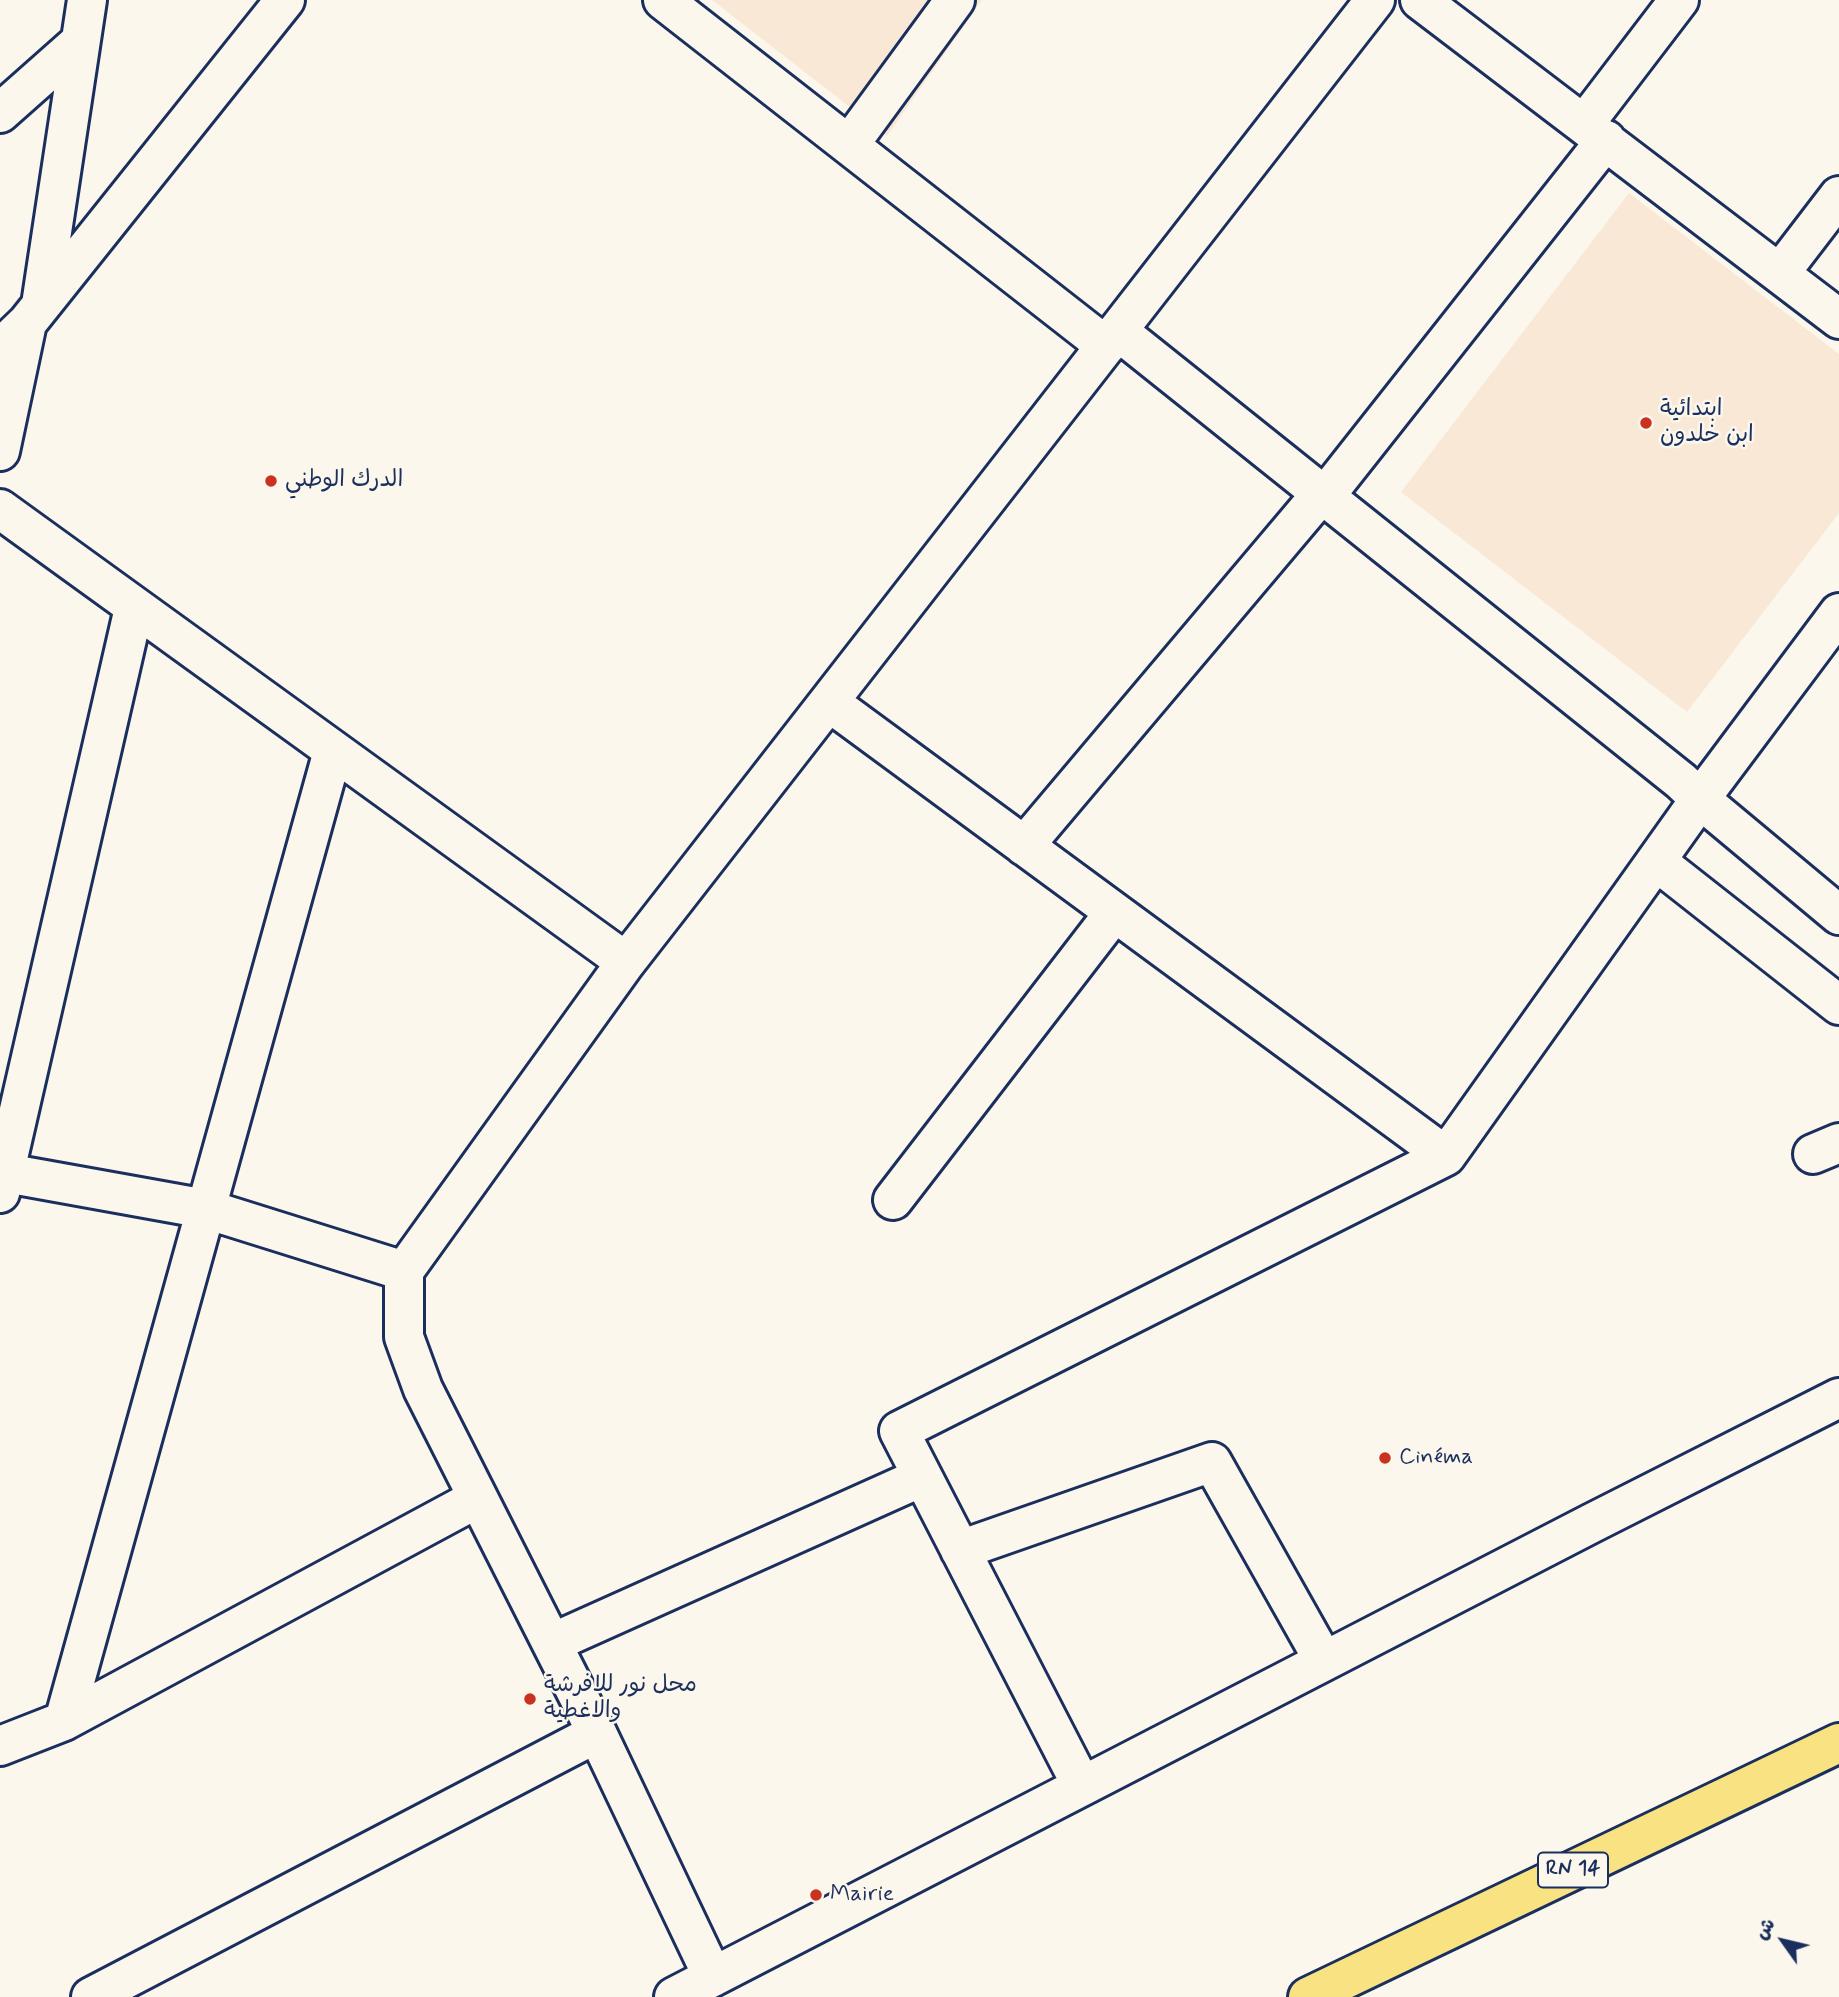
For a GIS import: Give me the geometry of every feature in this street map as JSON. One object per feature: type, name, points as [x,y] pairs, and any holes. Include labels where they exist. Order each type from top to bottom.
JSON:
[{"type":"main road","name":"RN 14","points":[[1308,1997],[1839,1743]]},
{"type":"street","points":[[0,450],[34,315],[87,0]]},
{"type":"street","points":[[0,349],[34,315],[285,0]]},
{"type":"street","points":[[663,0],[849,145],[1323,495],[1681,781],[1839,915]]},
{"type":"street","points":[[849,145],[956,0]]},
{"type":"street","points":[[713,1977],[597,1733],[423,1389],[404,1337],[404,1271],[626,962],[1376,0]]},
{"type":"street","points":[[1420,0],[1596,131],[1839,319]]},
{"type":"street","points":[[1024,846],[1323,495],[1596,131],[1679,0]]},
{"type":"street","points":[[0,113],[80,42]]},
{"type":"street","points":[[1780,273],[1839,196]]},
{"type":"street","points":[[0,509],[626,962]]},
{"type":"street","points":[[134,608],[2,1179],[206,1209],[404,1271]]},
{"type":"street","points":[[1082,1786],[899,1431],[1446,1156],[1700,799],[1839,613]]},
{"type":"street","points":[[830,702],[1446,1156]]},
{"type":"street","points":[[64,1721],[333,751]]},
{"type":"street","points":[[1656,861],[1839,1005]]},
{"type":"street","points":[[892,1200],[1114,913]]},
{"type":"street","points":[[674,1997],[1839,1398]]},
{"type":"street","points":[[960,1550],[1212,1462],[1324,1661]]},
{"type":"street","points":[[552,1643],[922,1477]]},
{"type":"street","points":[[0,1746],[64,1721],[478,1497]]},
{"type":"street","points":[[91,1997],[597,1733]]},
{"type":"shaded area","points":[[712,0],[982,0],[887,136]]},
{"type":"shaded area","name":"ابتدائية ابن خلدون","points":[[1629,193],[1839,354],[1839,513],[1687,712],[1401,492]]},
{"type":"place","name":"ابتدائية ابن خلدون","points":[[1646,423]]},
{"type":"place","name":"الدرك الوطني","points":[[271,481]]},
{"type":"place","name":"Cinéma","points":[[1385,1458]]},
{"type":"place","name":"محل نور للافرشة والاغطية","points":[[530,1699]]},
{"type":"place","name":"Mairie","points":[[816,1895]]}]
